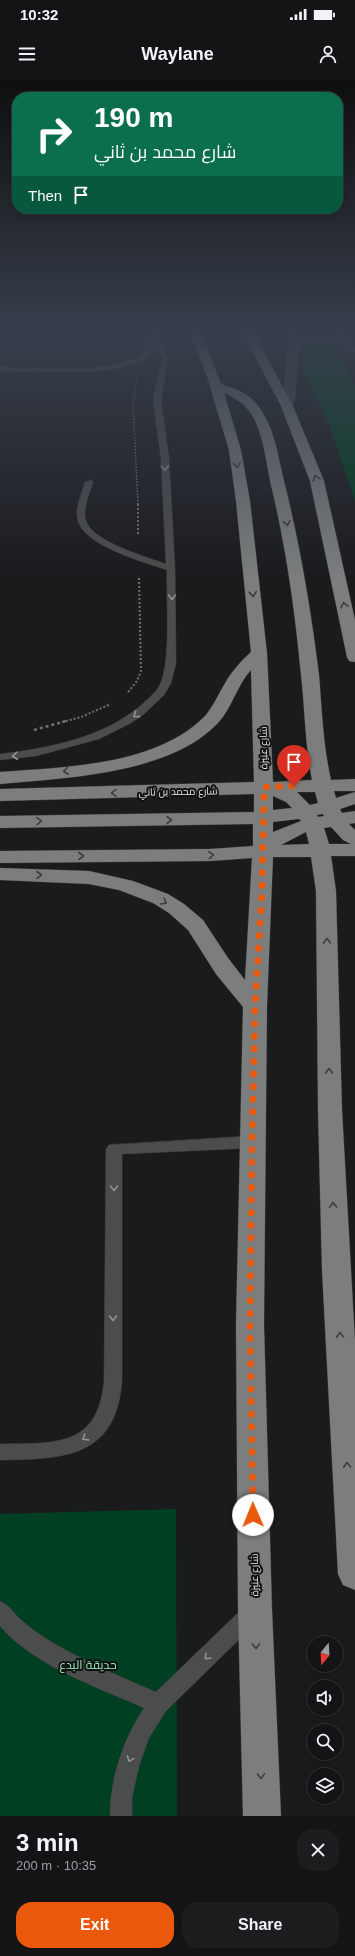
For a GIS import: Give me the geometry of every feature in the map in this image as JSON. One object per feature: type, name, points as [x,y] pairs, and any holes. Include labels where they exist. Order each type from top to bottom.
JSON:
[{"type":"main road","name":"شارع عنيزة","points":[[224,416],[235,450],[243,501],[259,653],[263,735],[263,851],[255,1005],[250,1324],[255,1610],[262,1816]]},
{"type":"main road","points":[[258,416],[265,431],[287,520],[302,611],[318,765],[323,786],[340,814],[344,830],[355,839]]},
{"type":"main road","points":[[291,416],[317,481],[355,657]]},
{"type":"main road","points":[[0,778],[66,772],[121,763],[144,757],[171,746],[200,730],[211,720],[220,708],[239,673],[259,653]]},
{"type":"main road","name":"شارع محمد بن ثاني","points":[[0,795],[355,785]]},
{"type":"main road","points":[[264,787],[293,798],[313,829],[326,891],[330,1110],[336,1270],[355,1574]]},
{"type":"main road","points":[[0,857],[210,855],[263,851],[313,829],[340,814],[355,798]]},
{"type":"main road","points":[[0,822],[211,820],[263,817],[313,829],[355,850]]},
{"type":"main road","points":[[263,851],[276,838],[297,829],[313,829]]},
{"type":"main road","points":[[0,874],[70,876],[123,885],[153,895],[192,921],[219,962],[255,1005]]},
{"type":"lane","points":[[0,757],[36,753],[95,737],[127,721],[140,712],[155,698],[166,683],[171,663],[171,569],[165,458],[159,416]]},
{"type":"lane","points":[[89,482],[82,515],[84,526],[89,532],[116,548],[171,569]]},
{"type":"lane","points":[[0,1452],[54,1450],[75,1444],[92,1434],[105,1418],[111,1400],[113,1380],[114,1149],[252,1142]]},
{"type":"lane","points":[[121,1816],[121,1798],[128,1766],[141,1732],[159,1704],[255,1610]]},
{"type":"lane","points":[[0,1611],[22,1634],[44,1649],[159,1704]]},
{"type":"green space","points":[[325,416],[355,416],[355,501]]},
{"type":"green space","name":"حديقة البدع","points":[[176,1509],[177,1816],[0,1816],[0,1514]]},
{"type":"route","points":[[253,1515],[250,1324],[252,1142],[255,1005],[262,891],[264,787],[294,786]]}]
